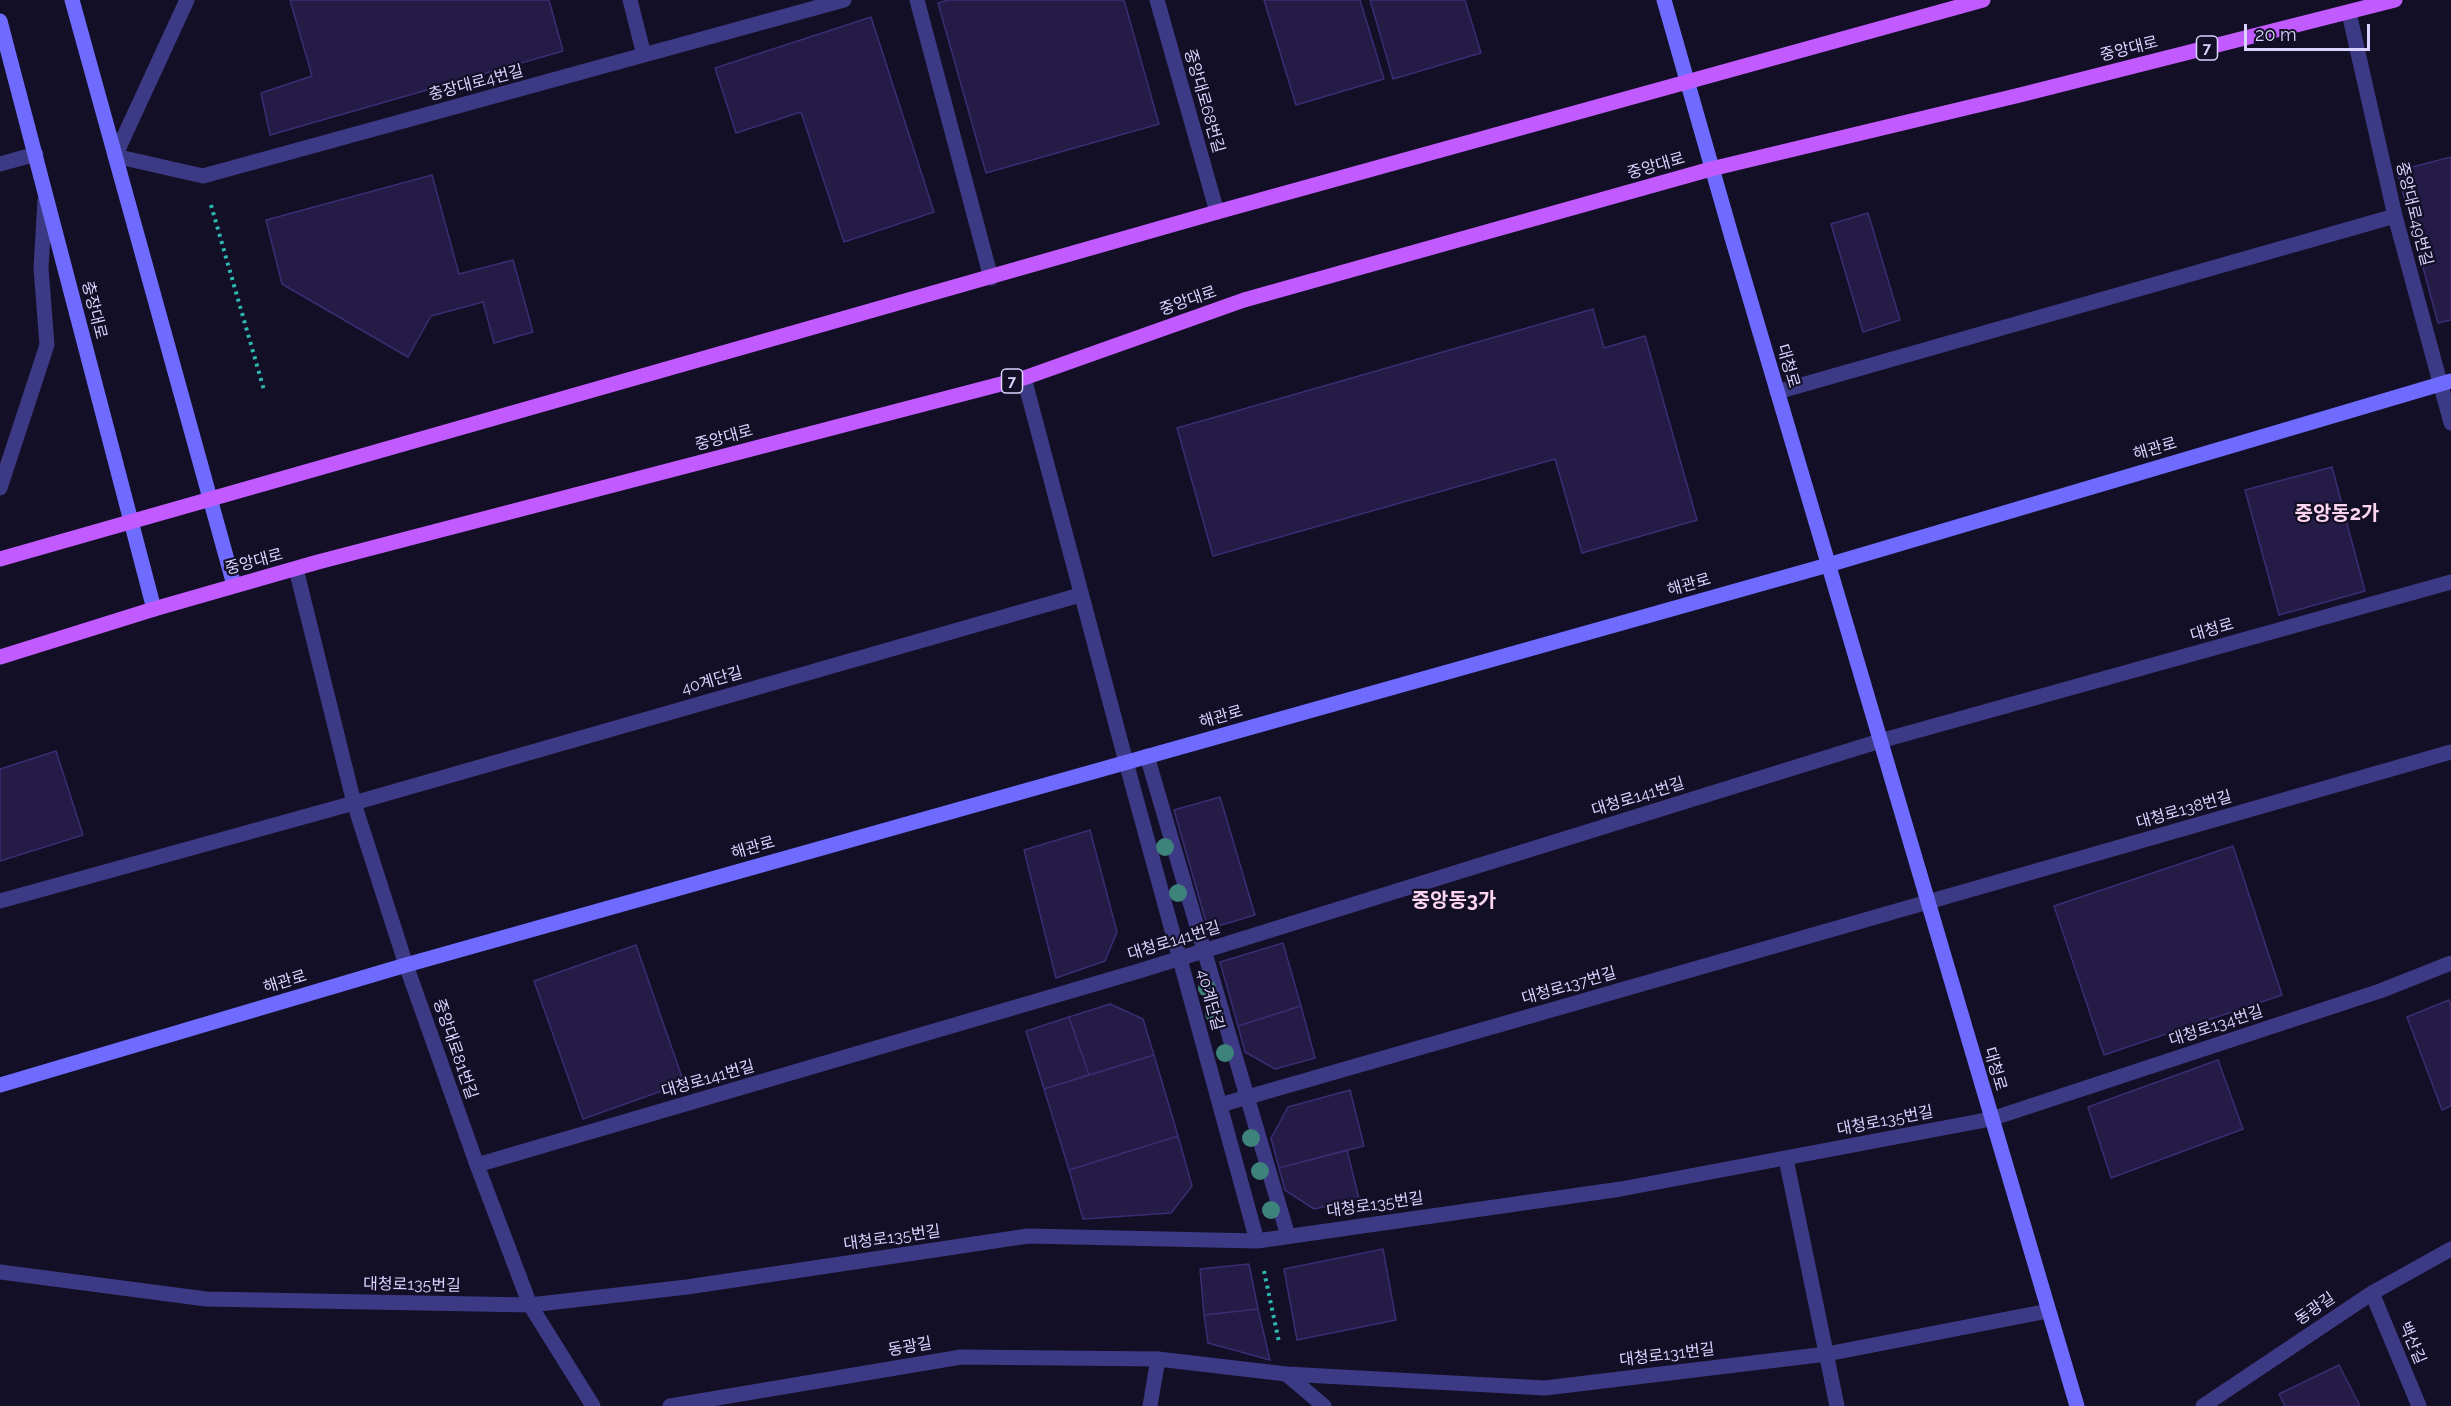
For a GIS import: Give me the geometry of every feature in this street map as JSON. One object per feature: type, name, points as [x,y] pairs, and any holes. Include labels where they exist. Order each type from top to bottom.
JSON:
[{"type":"main road","points":[[72,0],[234,585]]},
{"type":"main road","name":"대청로","points":[[1664,0],[1711,169],[2077,1406]]},
{"type":"main road","points":[[0,559],[130,520],[991,278],[1217,212],[1983,0]]},
{"type":"main road","name":"중앙대로","points":[[0,657],[234,585],[1024,378],[1244,300],[1711,169],[2020,95],[2393,0]]},
{"type":"main road","name":"충장대로","points":[[0,21],[154,609]]},
{"type":"main road","name":"해관로","points":[[0,1085],[406,964],[1828,565],[2445,383]]},
{"type":"street","points":[[115,156],[187,0]]},
{"type":"street","points":[[630,0],[644,55]]},
{"type":"street","name":"충장대로4번길","points":[[115,156],[203,176],[844,0]]},
{"type":"street","points":[[916,0],[991,278]]},
{"type":"street","name":"중앙대로68번길","points":[[1157,0],[1217,212]]},
{"type":"street","name":"중앙대로49번길","points":[[2349,13],[2395,216],[2445,383],[2451,423]]},
{"type":"street","points":[[0,164],[36,154]]},
{"type":"street","points":[[0,488],[47,345],[41,268],[46,190]]},
{"type":"street","points":[[1777,392],[2395,216]]},
{"type":"street","name":"40계단길","points":[[1024,378],[1080,595],[1257,1241]]},
{"type":"street","name":"중앙대로81번길","points":[[296,569],[354,803],[406,964],[477,1165],[530,1305],[593,1406]]},
{"type":"street","name":"대청로","points":[[1880,741],[2451,582]]},
{"type":"street","name":"40계단길","points":[[354,803],[1080,595]]},
{"type":"street","name":"대청로141번길","points":[[477,1165],[1180,959],[1880,741]]},
{"type":"street","name":"대청로138번길","points":[[1927,902],[2451,752]]},
{"type":"street","points":[[1147,756],[1288,1236]]},
{"type":"street","points":[[0,901],[354,803]]},
{"type":"street","name":"대청로137번길","points":[[1220,1105],[1927,902]]},
{"type":"street","name":"대청로134번길","points":[[1991,1119],[2380,991],[2451,963]]},
{"type":"street","name":"대청로135번길","points":[[0,1272],[206,1299],[530,1305],[687,1287],[1028,1236],[1257,1241],[1621,1189],[1991,1119]]},
{"type":"street","points":[[1786,1159],[1837,1406]]},
{"type":"street","name":"동광길","points":[[2203,1406],[2372,1293],[2451,1249]]},
{"type":"street","name":"백산길","points":[[2372,1293],[2419,1406]]},
{"type":"street","name":"대청로131번길","points":[[1286,1374],[1545,1388],[1827,1354],[2048,1311]]},
{"type":"street","name":"동광길","points":[[670,1406],[961,1357],[1158,1359],[1286,1374]]},
{"type":"street","points":[[1150,1406],[1158,1359]]},
{"type":"street","points":[[1286,1374],[1324,1406]]},
{"type":"path","points":[[203,176],[264,390]]},
{"type":"path","points":[[1257,1241],[1286,1374]]},
{"type":"building","points":[[290,0],[549,0],[563,51],[270,135],[261,93],[312,76]]},
{"type":"building","points":[[948,0],[1124,0],[1159,124],[986,173],[938,3]]},
{"type":"building","points":[[1264,0],[1360,0],[1384,79],[1296,105]]},
{"type":"building","points":[[1370,0],[1465,0],[1481,53],[1393,79]]},
{"type":"building","points":[[871,17],[934,212],[844,242],[801,112],[736,133],[715,68]]},
{"type":"building","points":[[2451,157],[2451,320],[2438,323],[2397,171]]},
{"type":"building","points":[[432,175],[459,274],[513,260],[533,332],[494,343],[483,302],[431,316],[408,357],[282,284],[266,220]]},
{"type":"building","points":[[1868,213],[1900,320],[1863,332],[1831,224]]},
{"type":"building","points":[[1593,309],[1604,348],[1645,336],[1697,520],[1582,553],[1555,459],[1213,556],[1177,428]]},
{"type":"building","points":[[2332,467],[2365,591],[2279,615],[2245,490]]},
{"type":"building","points":[[56,751],[83,835],[0,861],[0,769]]},
{"type":"building","points":[[1220,797],[1255,915],[1208,929],[1174,810]]},
{"type":"building","points":[[1090,830],[1117,932],[1105,961],[1056,978],[1024,850]]},
{"type":"building","points":[[2233,846],[2282,995],[2104,1055],[2054,906]]},
{"type":"building","points":[[1283,943],[1301,1006],[1238,1026],[1220,962]]},
{"type":"building","points":[[636,945],[684,1083],[583,1119],[534,981]]},
{"type":"building","points":[[2449,1000],[2451,1006],[2451,1106],[2442,1110],[2407,1017]]},
{"type":"building","points":[[1110,1004],[1143,1019],[1154,1055],[1089,1075],[1069,1017]]},
{"type":"building","points":[[1301,1006],[1315,1058],[1275,1069],[1245,1052],[1238,1026]]},
{"type":"building","points":[[1069,1017],[1089,1075],[1044,1089],[1026,1031]]},
{"type":"building","points":[[1154,1055],[1178,1136],[1069,1170],[1044,1089]]},
{"type":"building","points":[[2218,1060],[2243,1129],[2111,1178],[2088,1107]]},
{"type":"building","points":[[1350,1090],[1364,1146],[1279,1168],[1271,1138],[1288,1107]]},
{"type":"building","points":[[1178,1136],[1192,1186],[1171,1213],[1083,1219],[1069,1170]]},
{"type":"building","points":[[1347,1150],[1359,1199],[1314,1209],[1285,1190],[1279,1168]]},
{"type":"building","points":[[1383,1249],[1396,1320],[1297,1340],[1284,1269]]},
{"type":"building","points":[[1249,1264],[1258,1309],[1204,1315],[1200,1269]]},
{"type":"building","points":[[1258,1309],[1270,1360],[1208,1343],[1204,1315]]},
{"type":"building","points":[[2339,1365],[2360,1406],[2285,1406],[2279,1394]]},
{"type":"district","name":"중앙동2가","points":[[2337,514]]},
{"type":"district","name":"중앙동3가","points":[[1454,901]]}]
